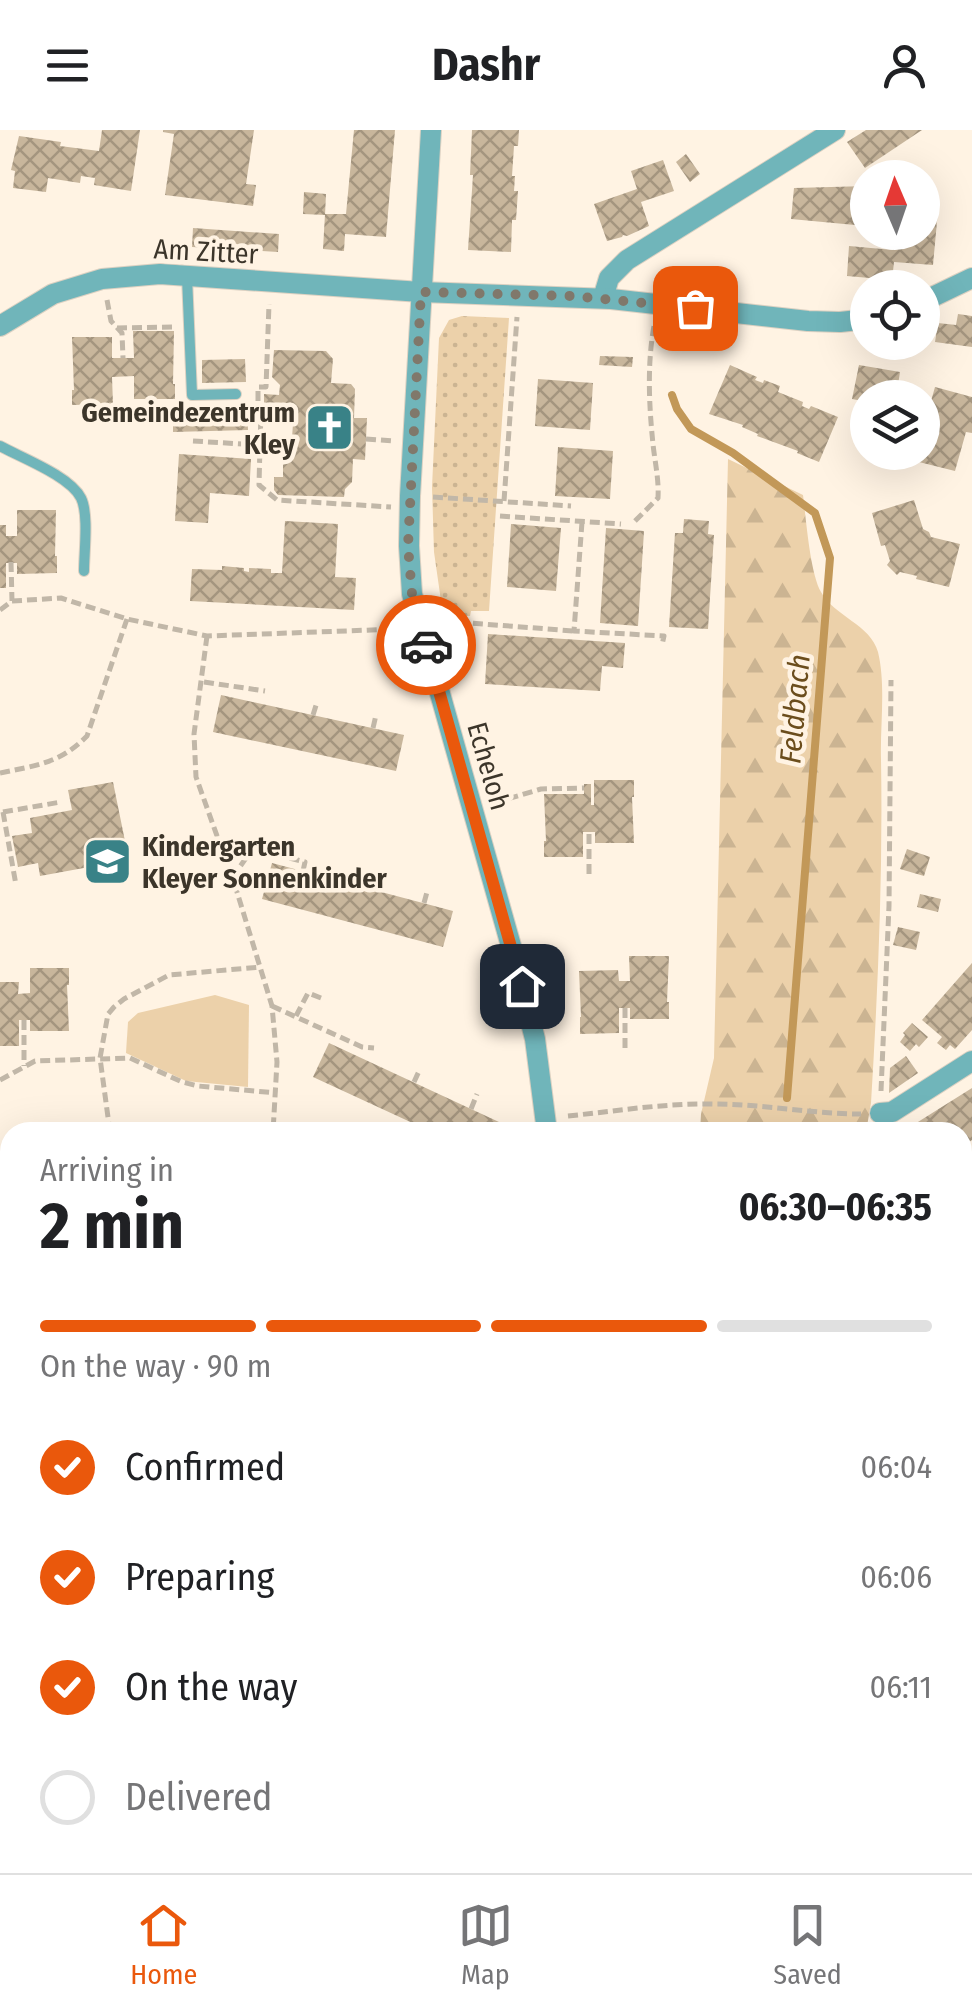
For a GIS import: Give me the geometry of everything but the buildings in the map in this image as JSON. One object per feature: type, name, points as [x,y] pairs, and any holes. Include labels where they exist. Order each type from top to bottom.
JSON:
[{"type":"street","name":"Echeloh","points":[[431,130],[408,546],[412,594],[531,1023],[547,1122]]},
{"type":"street","points":[[603,298],[610,278],[626,260],[835,130]]},
{"type":"street","name":"Am Zitter","points":[[0,326],[52,294],[102,279],[160,274],[421,292],[603,298],[808,321],[850,321]]},
{"type":"street","points":[[940,293],[972,278]]},
{"type":"street","points":[[880,1113],[892,1112],[972,1061]]},
{"type":"lane","points":[[188,276],[192,395],[236,394]]},
{"type":"lane","points":[[0,446],[68,482],[81,498],[84,571]]},
{"type":"path","points":[[102,279],[111,321],[122,333],[123,358]]},
{"type":"path","points":[[270,282],[266,387],[258,387],[259,485],[277,500],[504,501],[570,506]]},
{"type":"path","points":[[504,501],[519,294]]},
{"type":"path","points":[[635,520],[658,498],[650,360],[659,304]]},
{"type":"path","points":[[117,328],[190,326]]},
{"type":"path","points":[[194,441],[260,445]]},
{"type":"path","points":[[526,518],[527,502]]},
{"type":"path","points":[[500,516],[621,524]]},
{"type":"path","points":[[574,631],[582,522]]},
{"type":"path","points":[[11,562],[12,601]]},
{"type":"path","points":[[0,610],[12,601],[61,598],[127,619],[207,636],[421,628]]},
{"type":"path","points":[[0,773],[51,762],[87,736],[127,619]]},
{"type":"path","points":[[448,622],[664,636],[662,645]]},
{"type":"path","points":[[207,636],[194,734],[194,766],[272,1006],[277,1062],[274,1122]]},
{"type":"path","points":[[564,1122],[666,1104],[719,1104],[825,1114],[880,1113],[889,906],[892,680]]},
{"type":"path","points":[[202,682],[265,690]]},
{"type":"path","points":[[253,702],[256,690]]},
{"type":"path","points":[[313,715],[317,702]]},
{"type":"path","points":[[374,728],[376,715]]},
{"type":"path","points":[[472,810],[541,789],[584,788]]},
{"type":"path","points":[[16,885],[1,812],[62,802]]},
{"type":"path","points":[[589,832],[589,874]]},
{"type":"path","points":[[217,839],[305,862],[302,871]]},
{"type":"path","points":[[232,878],[253,848]]},
{"type":"path","points":[[363,887],[366,877]]},
{"type":"path","points":[[424,903],[427,892]]},
{"type":"path","points":[[109,1122],[100,1058],[108,1014],[124,998],[169,975],[261,968]]},
{"type":"path","points":[[296,1016],[308,992],[320,998]]},
{"type":"path","points":[[272,1006],[362,1047],[374,1048]]},
{"type":"path","points":[[625,1008],[626,1052]]},
{"type":"path","points":[[24,1020],[24,1066]]},
{"type":"path","points":[[358,1056],[362,1047]]},
{"type":"path","points":[[0,1080],[35,1061],[130,1058],[198,1086],[277,1092]]},
{"type":"path","points":[[414,1082],[420,1069]]},
{"type":"path","points":[[472,1109],[477,1094]]},
{"type":"green space","points":[[462,316],[509,318],[489,611],[471,611],[470,616],[443,615],[434,552],[432,487],[439,338],[449,320]]},
{"type":"green space","points":[[728,459],[803,495],[811,559],[821,592],[868,634],[878,652],[882,692],[881,888],[868,1122],[701,1122],[714,1058]]},
{"type":"green space","points":[[215,995],[249,1005],[248,1087],[186,1081],[126,1053],[128,1022],[138,1013]]},
{"type":"waterway","name":"Feldbach","points":[[672,395],[691,429],[733,453],[815,513],[830,558],[787,1098]]},
{"type":"way so far","points":[[426,645],[412,594],[408,546],[421,292],[573,296],[695,308]]},
{"type":"place","name":"Gemeindezentrum Kley","points":[[330,428]]},
{"type":"place","name":"Kindergarten Kleyer Sonnenkinder","points":[[107,862]]},
{"type":"route","points":[[426,645],[522,986]]}]
